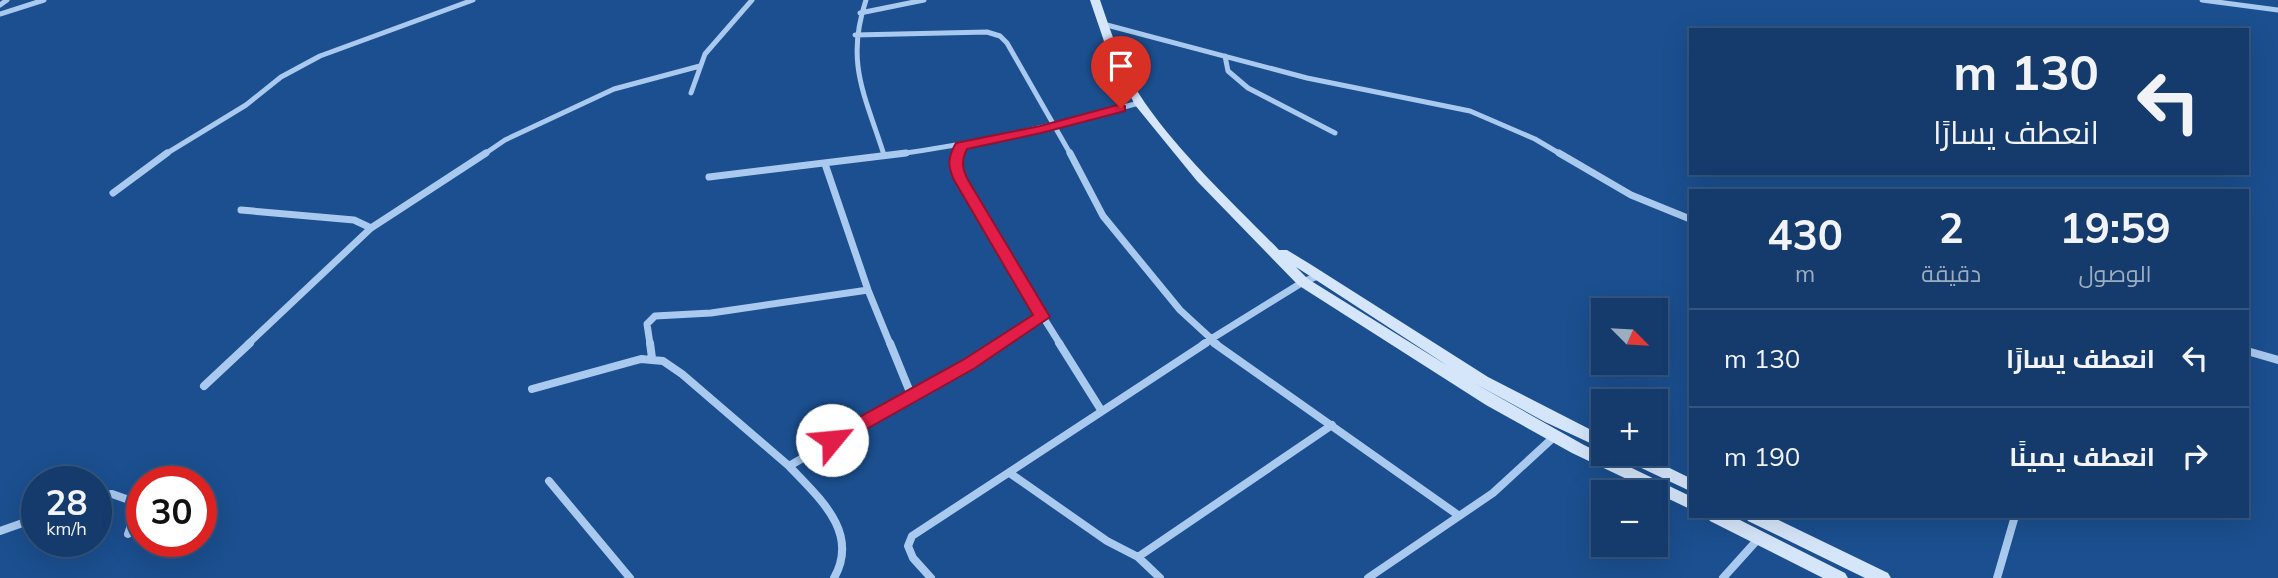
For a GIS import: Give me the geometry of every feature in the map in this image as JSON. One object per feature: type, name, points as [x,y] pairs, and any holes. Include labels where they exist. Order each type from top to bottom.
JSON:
[{"type":"main road","points":[[1095,0],[1122,73],[1139,103],[1201,178],[1303,282],[1492,401],[1578,449],[1689,503]]},
{"type":"main road","points":[[1266,243],[1466,370],[1528,406],[1591,437]]},
{"type":"main road","points":[[1651,466],[1689,485]]},
{"type":"main road","points":[[1720,518],[1839,578]]},
{"type":"main road","points":[[1758,518],[1882,578]]},
{"type":"street","points":[[0,5],[7,0]]},
{"type":"street","points":[[0,14],[44,0]]},
{"type":"street","points":[[113,193],[160,157],[246,105],[266,87],[299,67],[340,47],[473,0]]},
{"type":"street","points":[[691,93],[705,54],[752,0]]},
{"type":"street","points":[[866,0],[855,35],[855,74],[884,155]]},
{"type":"street","points":[[860,13],[924,0]]},
{"type":"street","points":[[2202,0],[2278,10]]},
{"type":"street","points":[[1102,24],[1342,86],[1470,111],[1535,139],[1631,195],[1689,219]]},
{"type":"street","points":[[855,35],[987,32],[1000,36],[1056,126],[1104,216],[1181,310],[1208,338],[1458,515]]},
{"type":"street","points":[[1225,56],[1227,71],[1248,88],[1335,133]]},
{"type":"street","points":[[204,386],[370,228],[505,140],[614,89],[700,66]]},
{"type":"street","points":[[709,177],[961,146],[1056,126],[1139,103]]},
{"type":"street","points":[[961,146],[956,158],[956,169],[961,180],[1101,410]]},
{"type":"street","points":[[825,164],[868,290],[912,397]]},
{"type":"street","points":[[241,210],[354,220],[370,228]]},
{"type":"street","points":[[931,578],[912,558],[908,545],[912,536],[1011,474],[1208,338],[1303,282],[1320,275]]},
{"type":"street","points":[[652,359],[646,324],[655,316],[711,313],[868,290]]},
{"type":"street","points":[[789,466],[987,353],[1042,317]]},
{"type":"street","points":[[2249,352],[2278,360]]},
{"type":"street","points":[[532,389],[611,366],[652,359],[663,361],[682,374],[789,466],[841,529],[845,552],[840,571],[834,578]]},
{"type":"street","points":[[1138,556],[1332,425]]},
{"type":"street","points":[[1368,578],[1511,479],[1555,436]]},
{"type":"street","points":[[1011,474],[1107,541],[1138,556],[1160,578]]},
{"type":"street","points":[[549,481],[630,578]]},
{"type":"street","points":[[1997,578],[2014,518]]},
{"type":"street","points":[[0,531],[21,524]]},
{"type":"street","points":[[1723,578],[1760,538]]},
{"type":"route","points":[[832,440],[969,364],[1042,317],[961,180],[956,169],[956,158],[961,146],[1121,108]]}]
